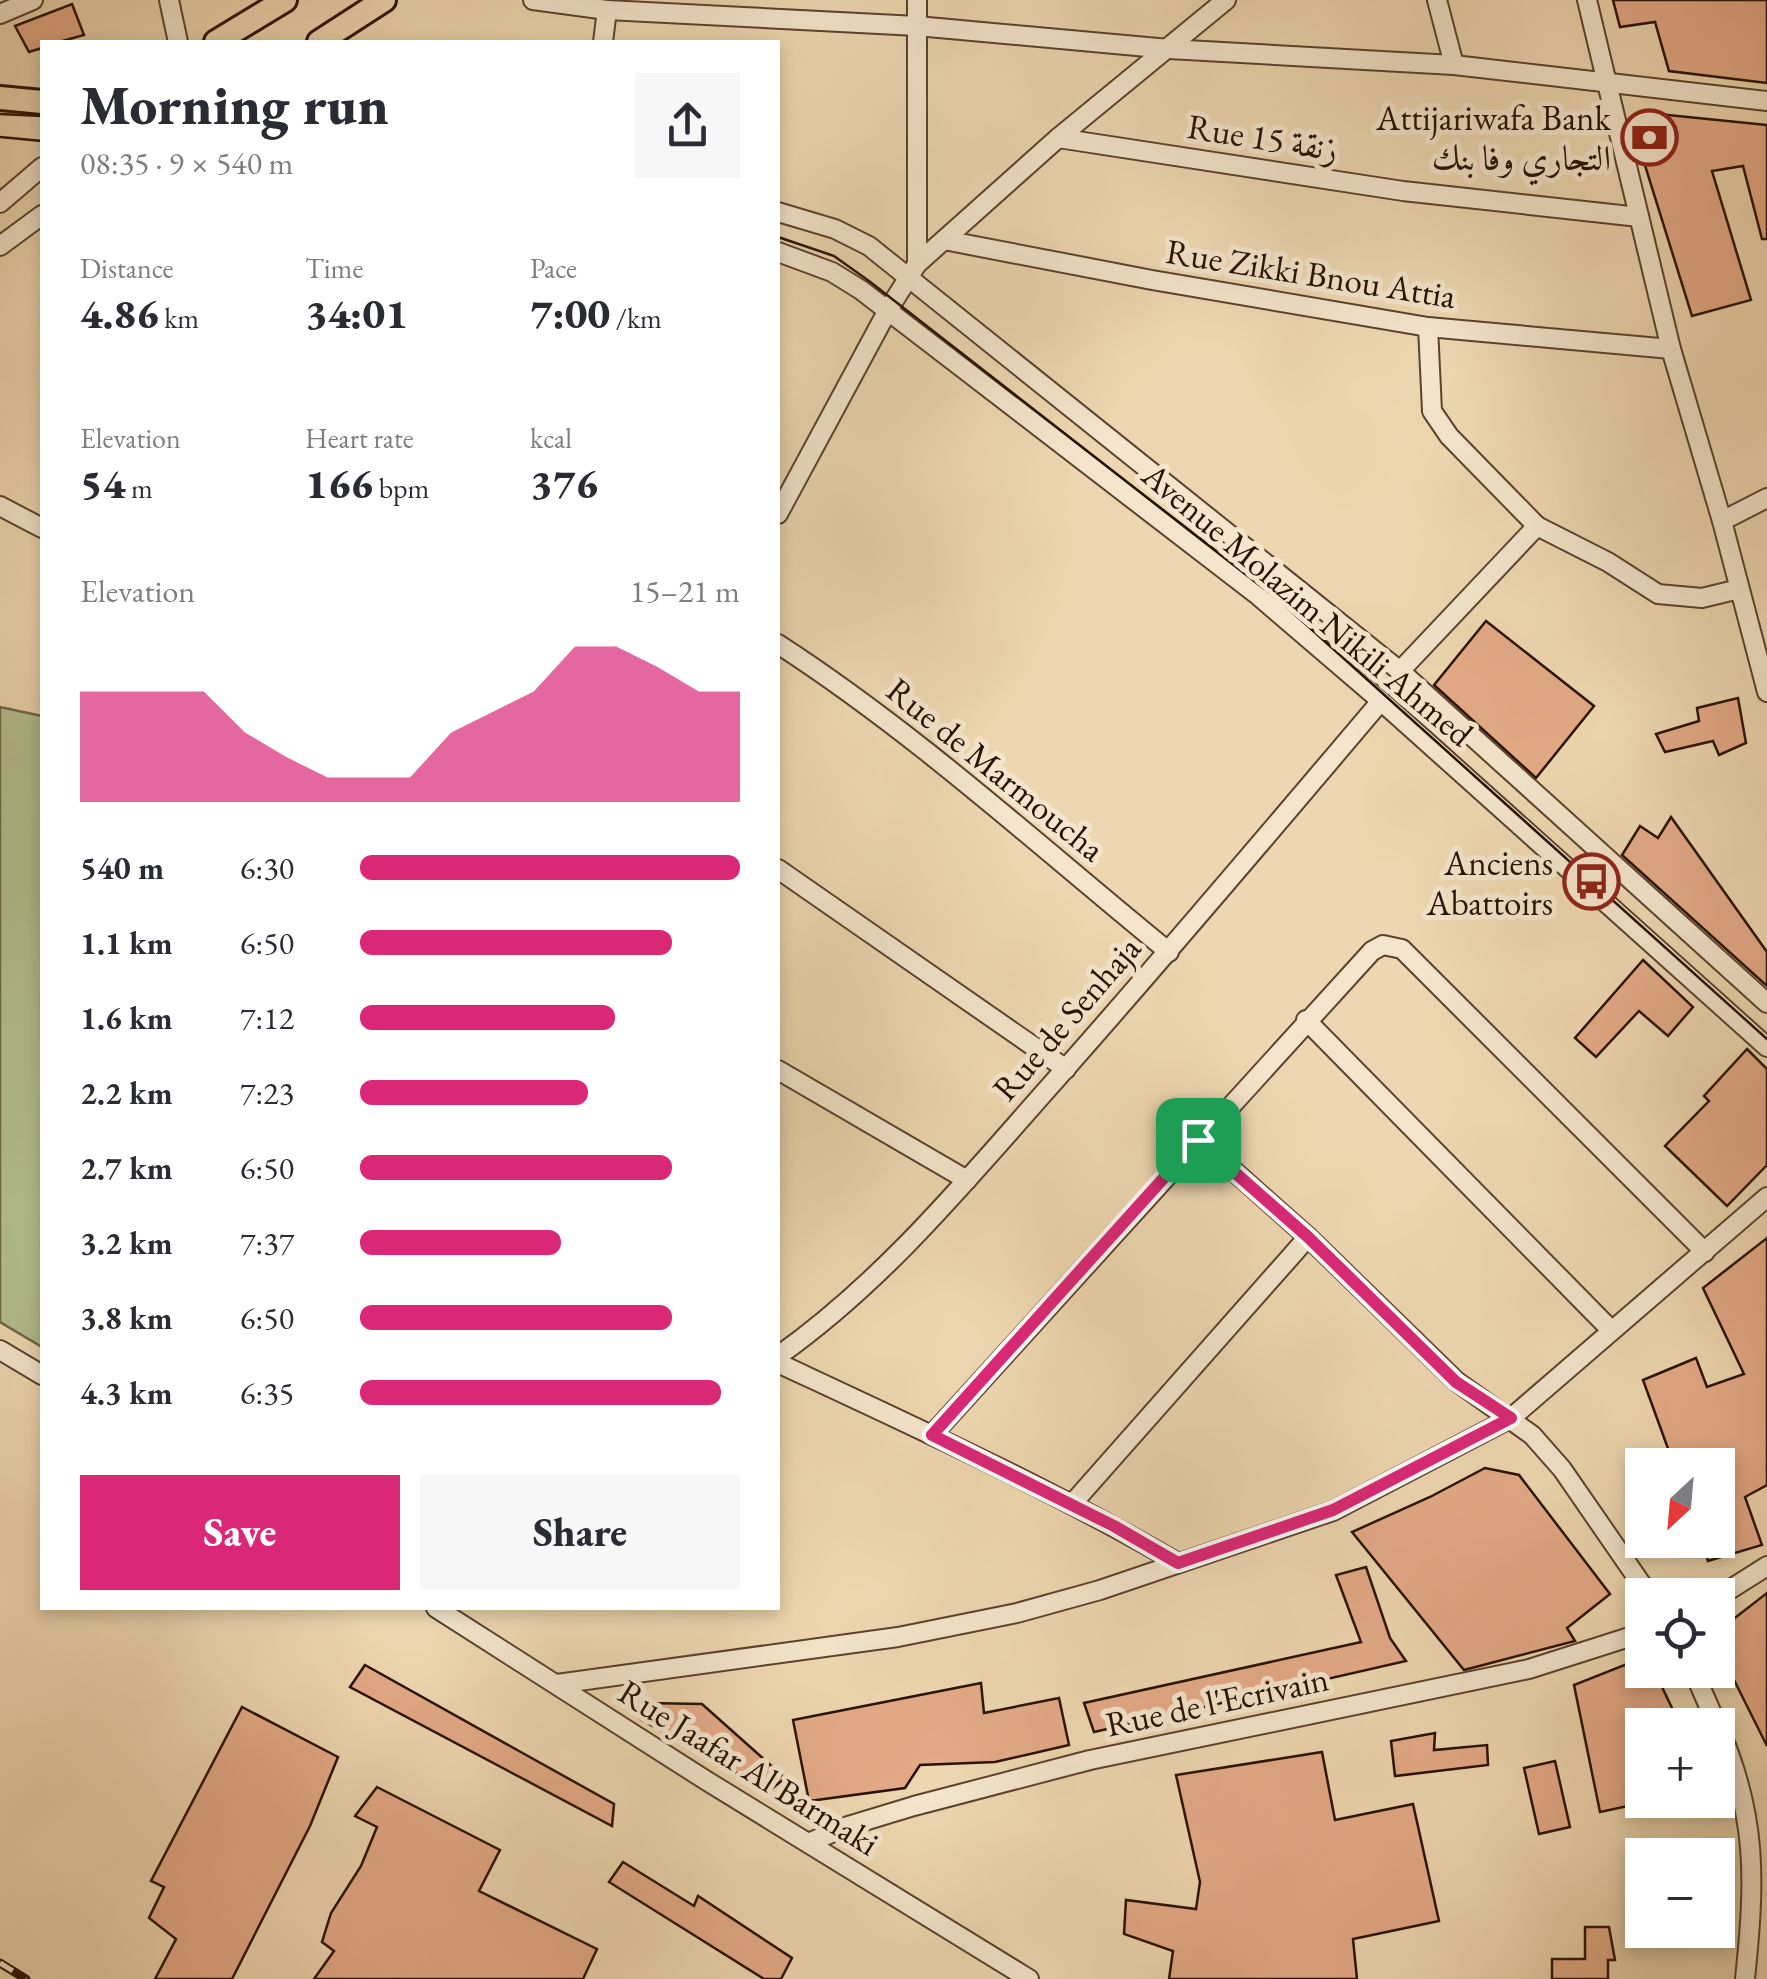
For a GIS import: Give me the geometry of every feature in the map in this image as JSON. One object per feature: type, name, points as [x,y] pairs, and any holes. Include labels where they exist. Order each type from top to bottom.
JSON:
[{"type":"main road","points":[[219,40],[284,0]]},
{"type":"main road","points":[[322,40],[384,0]]},
{"type":"main road","points":[[0,98],[37,105]]},
{"type":"street","points":[[0,14],[33,0]]},
{"type":"street","points":[[169,0],[178,40]]},
{"type":"street","points":[[534,0],[607,10],[917,26],[1169,49],[1454,65],[1767,101]]},
{"type":"street","points":[[912,270],[917,0]]},
{"type":"street","points":[[780,510],[912,270],[1058,138],[1226,0]]},
{"type":"street","points":[[1437,0],[1454,65]]},
{"type":"street","points":[[1587,0],[1671,349],[1767,692]]},
{"type":"street","points":[[603,40],[607,10]]},
{"type":"street","name":"Rue 15 زنقة","points":[[1058,138],[1403,191],[1638,217]]},
{"type":"street","points":[[0,202],[40,169]]},
{"type":"street","name":"Avenue Molazim Nikili Ahmed","points":[[780,213],[835,229],[912,270],[1400,671],[1767,1003]]},
{"type":"street","points":[[0,246],[40,216]]},
{"type":"street","name":"Rue Zikki Bnou Attia","points":[[944,240],[1428,327],[1671,349]]},
{"type":"street","name":"Avenue Molazim Nikili Ahmed","points":[[780,253],[832,272],[888,310],[1255,593],[1767,1046]]},
{"type":"street","points":[[1428,327],[1432,412],[1449,436],[1537,526],[1608,562],[1658,594],[1702,598],[1739,589]]},
{"type":"street","points":[[1722,521],[1767,498]]},
{"type":"street","points":[[0,506],[40,527]]},
{"type":"street","points":[[1400,671],[1537,526]]},
{"type":"street","name":"Rue de Marmoucha","points":[[780,645],[833,680],[948,768],[1169,952]]},
{"type":"street","name":"Rue de Senhaja","points":[[780,1354],[862,1288],[968,1180],[1169,952],[1381,701]]},
{"type":"street","points":[[780,870],[1066,1069]]},
{"type":"street","points":[[932,1435],[1306,1020],[1372,951],[1384,944],[1402,949],[1705,1252]]},
{"type":"street","points":[[1306,1020],[1612,1330]]},
{"type":"street","points":[[780,1071],[968,1180]]},
{"type":"street","points":[[1198,1140],[1308,1237],[1456,1382],[1532,1435],[1562,1469],[1637,1578]]},
{"type":"street","points":[[557,1684],[898,1638],[1017,1613],[1333,1510],[1511,1418],[1767,1198]]},
{"type":"street","points":[[1072,1504],[1308,1237]]},
{"type":"street","points":[[0,1350],[40,1374]]},
{"type":"street","points":[[780,1365],[1072,1504],[1178,1563]]},
{"type":"street","points":[[1735,1586],[1767,1566]]},
{"type":"street","name":"Rue Jaafar Al Barmaki","points":[[439,1610],[1029,1979]]},
{"type":"street","name":"Rue de l'Ecrivain","points":[[808,1843],[914,1806],[1090,1760],[1512,1673],[1625,1637]]},
{"type":"street","points":[[1735,1774],[1748,1821],[1752,1916],[1745,1979]]},
{"type":"green space","points":[[0,707],[40,716],[40,1346],[0,1322]]},
{"type":"building","points":[[1613,0],[1767,0],[1767,83],[1669,71],[1655,22],[1620,27]]},
{"type":"building","points":[[72,4],[84,35],[40,40],[40,49],[29,52],[15,26]]},
{"type":"building","points":[[1648,113],[1767,125],[1767,239],[1762,239],[1743,166],[1712,171],[1751,300],[1692,316],[1634,130]]},
{"type":"building","points":[[1486,621],[1594,706],[1536,778],[1434,685]]},
{"type":"building","points":[[1738,698],[1746,743],[1719,755],[1713,741],[1665,752],[1656,734],[1699,721],[1697,708]]},
{"type":"building","points":[[1671,817],[1767,952],[1767,986],[1622,855],[1640,826],[1658,838]]},
{"type":"building","points":[[1643,960],[1693,1007],[1668,1036],[1639,1011],[1596,1057],[1575,1038]]},
{"type":"building","points":[[1747,1049],[1767,1069],[1767,1165],[1727,1206],[1665,1146],[1709,1101],[1704,1096]]},
{"type":"building","points":[[1767,1238],[1767,1485],[1745,1497],[1762,1545],[1735,1553],[1735,1448],[1668,1448],[1643,1380],[1696,1358],[1707,1387],[1744,1374],[1703,1288]]},
{"type":"building","points":[[1485,1468],[1519,1475],[1610,1594],[1567,1628],[1575,1641],[1464,1670],[1352,1532]]},
{"type":"building","points":[[1366,1567],[1390,1638],[1406,1661],[1094,1732],[1084,1703],[1361,1642],[1336,1575]]},
{"type":"building","points":[[1767,1593],[1767,1746],[1735,1682],[1735,1618]]},
{"type":"building","points":[[365,1665],[614,1804],[612,1826],[350,1687]]},
{"type":"building","points":[[1625,1665],[1625,1688],[1663,1688],[1672,1708],[1625,1708],[1625,1807],[1600,1812],[1574,1685]]},
{"type":"building","points":[[981,1683],[984,1713],[1059,1698],[1069,1745],[995,1762],[920,1765],[905,1788],[809,1801],[793,1720]]},
{"type":"building","points":[[647,1703],[702,1704],[785,1778],[769,1791],[640,1719]]},
{"type":"building","points":[[242,1707],[338,1757],[310,1826],[232,1979],[155,1979],[176,1939],[149,1918],[164,1887],[151,1881]]},
{"type":"building","points":[[1435,1733],[1434,1750],[1487,1745],[1488,1765],[1395,1776],[1391,1741]]},
{"type":"building","points":[[1322,1752],[1335,1820],[1413,1804],[1439,1921],[1353,1939],[1357,1979],[1169,1979],[1173,1951],[1124,1934],[1126,1900],[1196,1909],[1200,1882],[1176,1775]]},
{"type":"building","points":[[1555,1761],[1570,1827],[1539,1834],[1524,1768]]},
{"type":"building","points":[[377,1787],[500,1850],[479,1891],[597,1949],[583,1979],[314,1979],[334,1951],[322,1942],[331,1913],[361,1866],[377,1827],[355,1816]]},
{"type":"building","points":[[623,1862],[694,1906],[698,1896],[792,1958],[781,1979],[764,1979],[609,1882]]},
{"type":"building","points":[[1585,1927],[1609,1927],[1615,1960],[1608,1960],[1608,1979],[1552,1979],[1552,1959],[1585,1959]]},
{"type":"tram line","points":[[0,114],[40,116]]},
{"type":"tram line","points":[[0,137],[40,141]]},
{"type":"tram line","points":[[780,238],[834,256],[869,281],[1281,602],[1767,1039]]},
{"type":"railway","points":[[0,1963],[26,1979]]},
{"type":"place","name":"Attijariwafa Bank التجاري وفا بنك","points":[[1650,137]]},
{"type":"place","name":"Anciens Abattoirs","points":[[1592,882]]},
{"type":"route","points":[[1198,1140],[1308,1237],[1456,1382],[1511,1418],[1333,1510],[1178,1563],[1114,1526],[932,1435],[1198,1140]]}]
